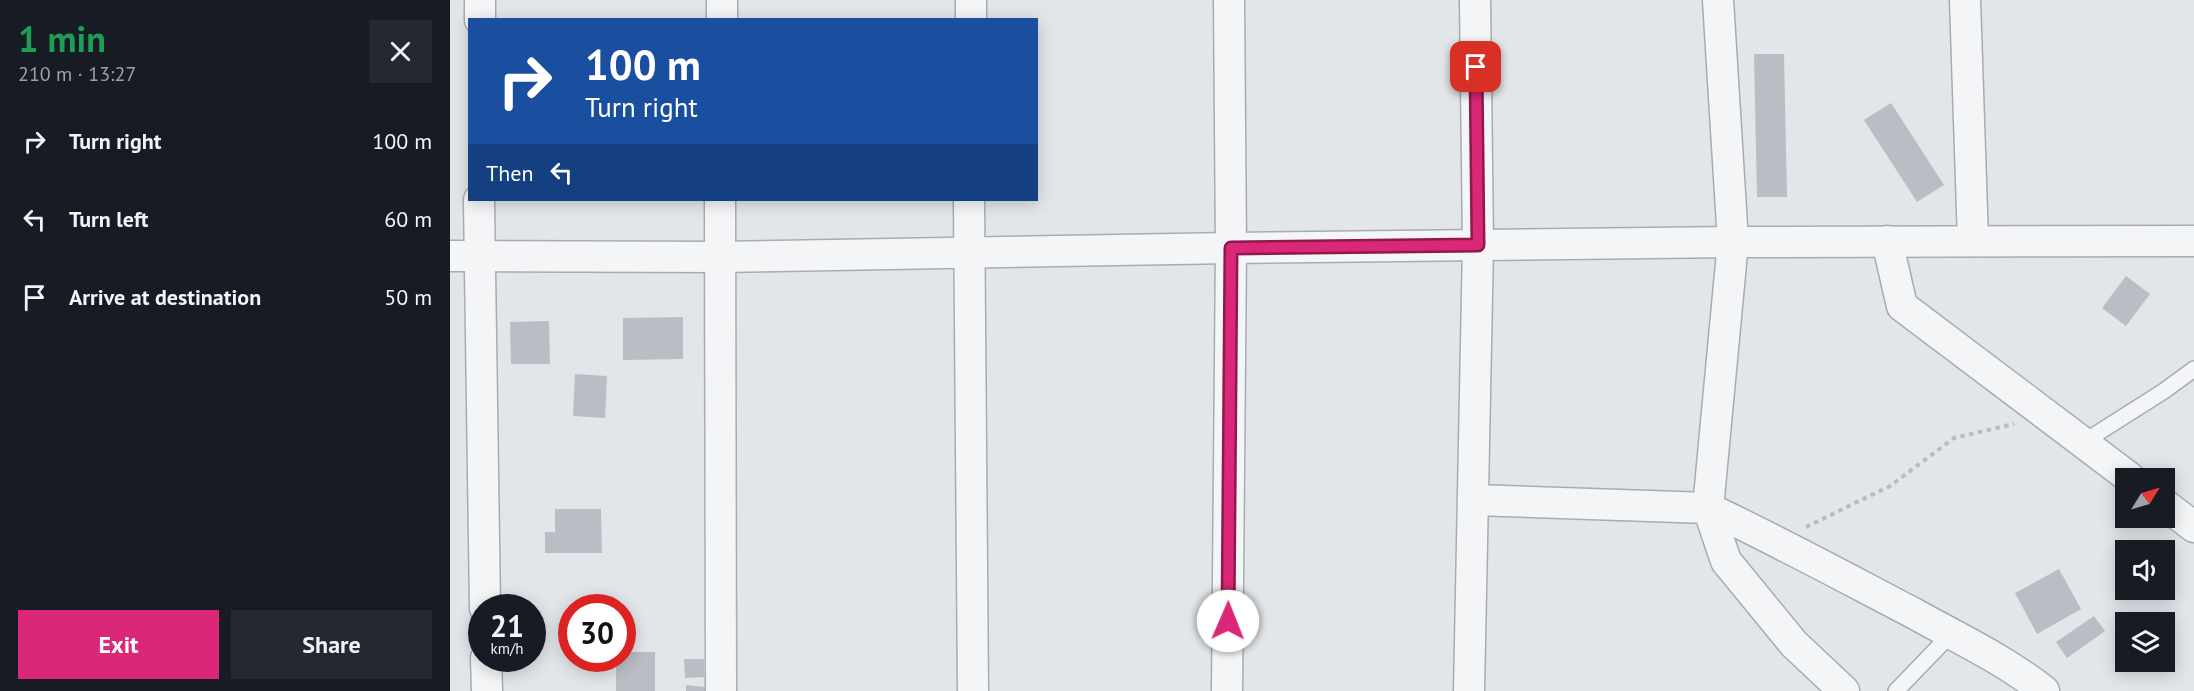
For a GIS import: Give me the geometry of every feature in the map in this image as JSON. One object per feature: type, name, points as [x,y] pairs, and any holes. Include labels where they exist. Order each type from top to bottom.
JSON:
[{"type":"street","points":[[480,0],[480,18]]},
{"type":"street","points":[[722,0],[722,18]]},
{"type":"street","points":[[971,0],[971,18]]},
{"type":"street","points":[[1227,691],[1231,248],[1229,0]]},
{"type":"street","points":[[1469,691],[1475,500],[1478,245],[1475,0]]},
{"type":"street","points":[[1718,0],[1733,242],[1708,508],[1726,561],[1794,644],[1844,691]]},
{"type":"street","points":[[1965,0],[1973,241]]},
{"type":"street","points":[[478,201],[464,256],[484,594]]},
{"type":"street","points":[[720,201],[721,691]]},
{"type":"street","points":[[969,201],[973,691]]},
{"type":"street","points":[[1887,241],[1902,306],[2116,468]]},
{"type":"street","points":[[464,256],[719,257],[1733,242],[2194,242]]},
{"type":"street","points":[[1475,500],[1708,508],[1778,541],[1951,634],[2025,676],[2044,691]]},
{"type":"street","points":[[2175,512],[2194,526]]},
{"type":"street","points":[[486,672],[487,691]]},
{"type":"lane","points":[[2082,443],[2164,391],[2194,369]]},
{"type":"lane","points":[[1896,691],[1951,634]]},
{"type":"path","points":[[1778,541],[1890,486],[1954,438],[2047,416]]},
{"type":"building","points":[[1754,54],[1784,54],[1787,197],[1757,197]]},
{"type":"building","points":[[1891,103],[1944,185],[1917,202],[1864,120]]},
{"type":"building","points":[[2126,276],[2150,294],[2126,326],[2102,308]]},
{"type":"building","points":[[683,317],[683,359],[623,360],[623,318]]},
{"type":"building","points":[[549,321],[550,364],[511,364],[510,322]]},
{"type":"building","points":[[575,374],[607,376],[605,418],[573,416]]},
{"type":"building","points":[[555,509],[601,509],[602,553],[545,553],[545,532],[555,532]]},
{"type":"building","points":[[2059,569],[2081,609],[2037,634],[2015,593]]},
{"type":"building","points":[[2094,616],[2105,631],[2067,658],[2056,642]]},
{"type":"building","points":[[636,652],[655,652],[655,691],[616,691],[616,672],[636,672]]},
{"type":"building","points":[[684,659],[704,659],[704,677],[685,678]]},
{"type":"building","points":[[686,685],[706,687],[706,691],[686,691]]},
{"type":"route","points":[[1228,621],[1231,248],[1478,245],[1476,67]]}]
